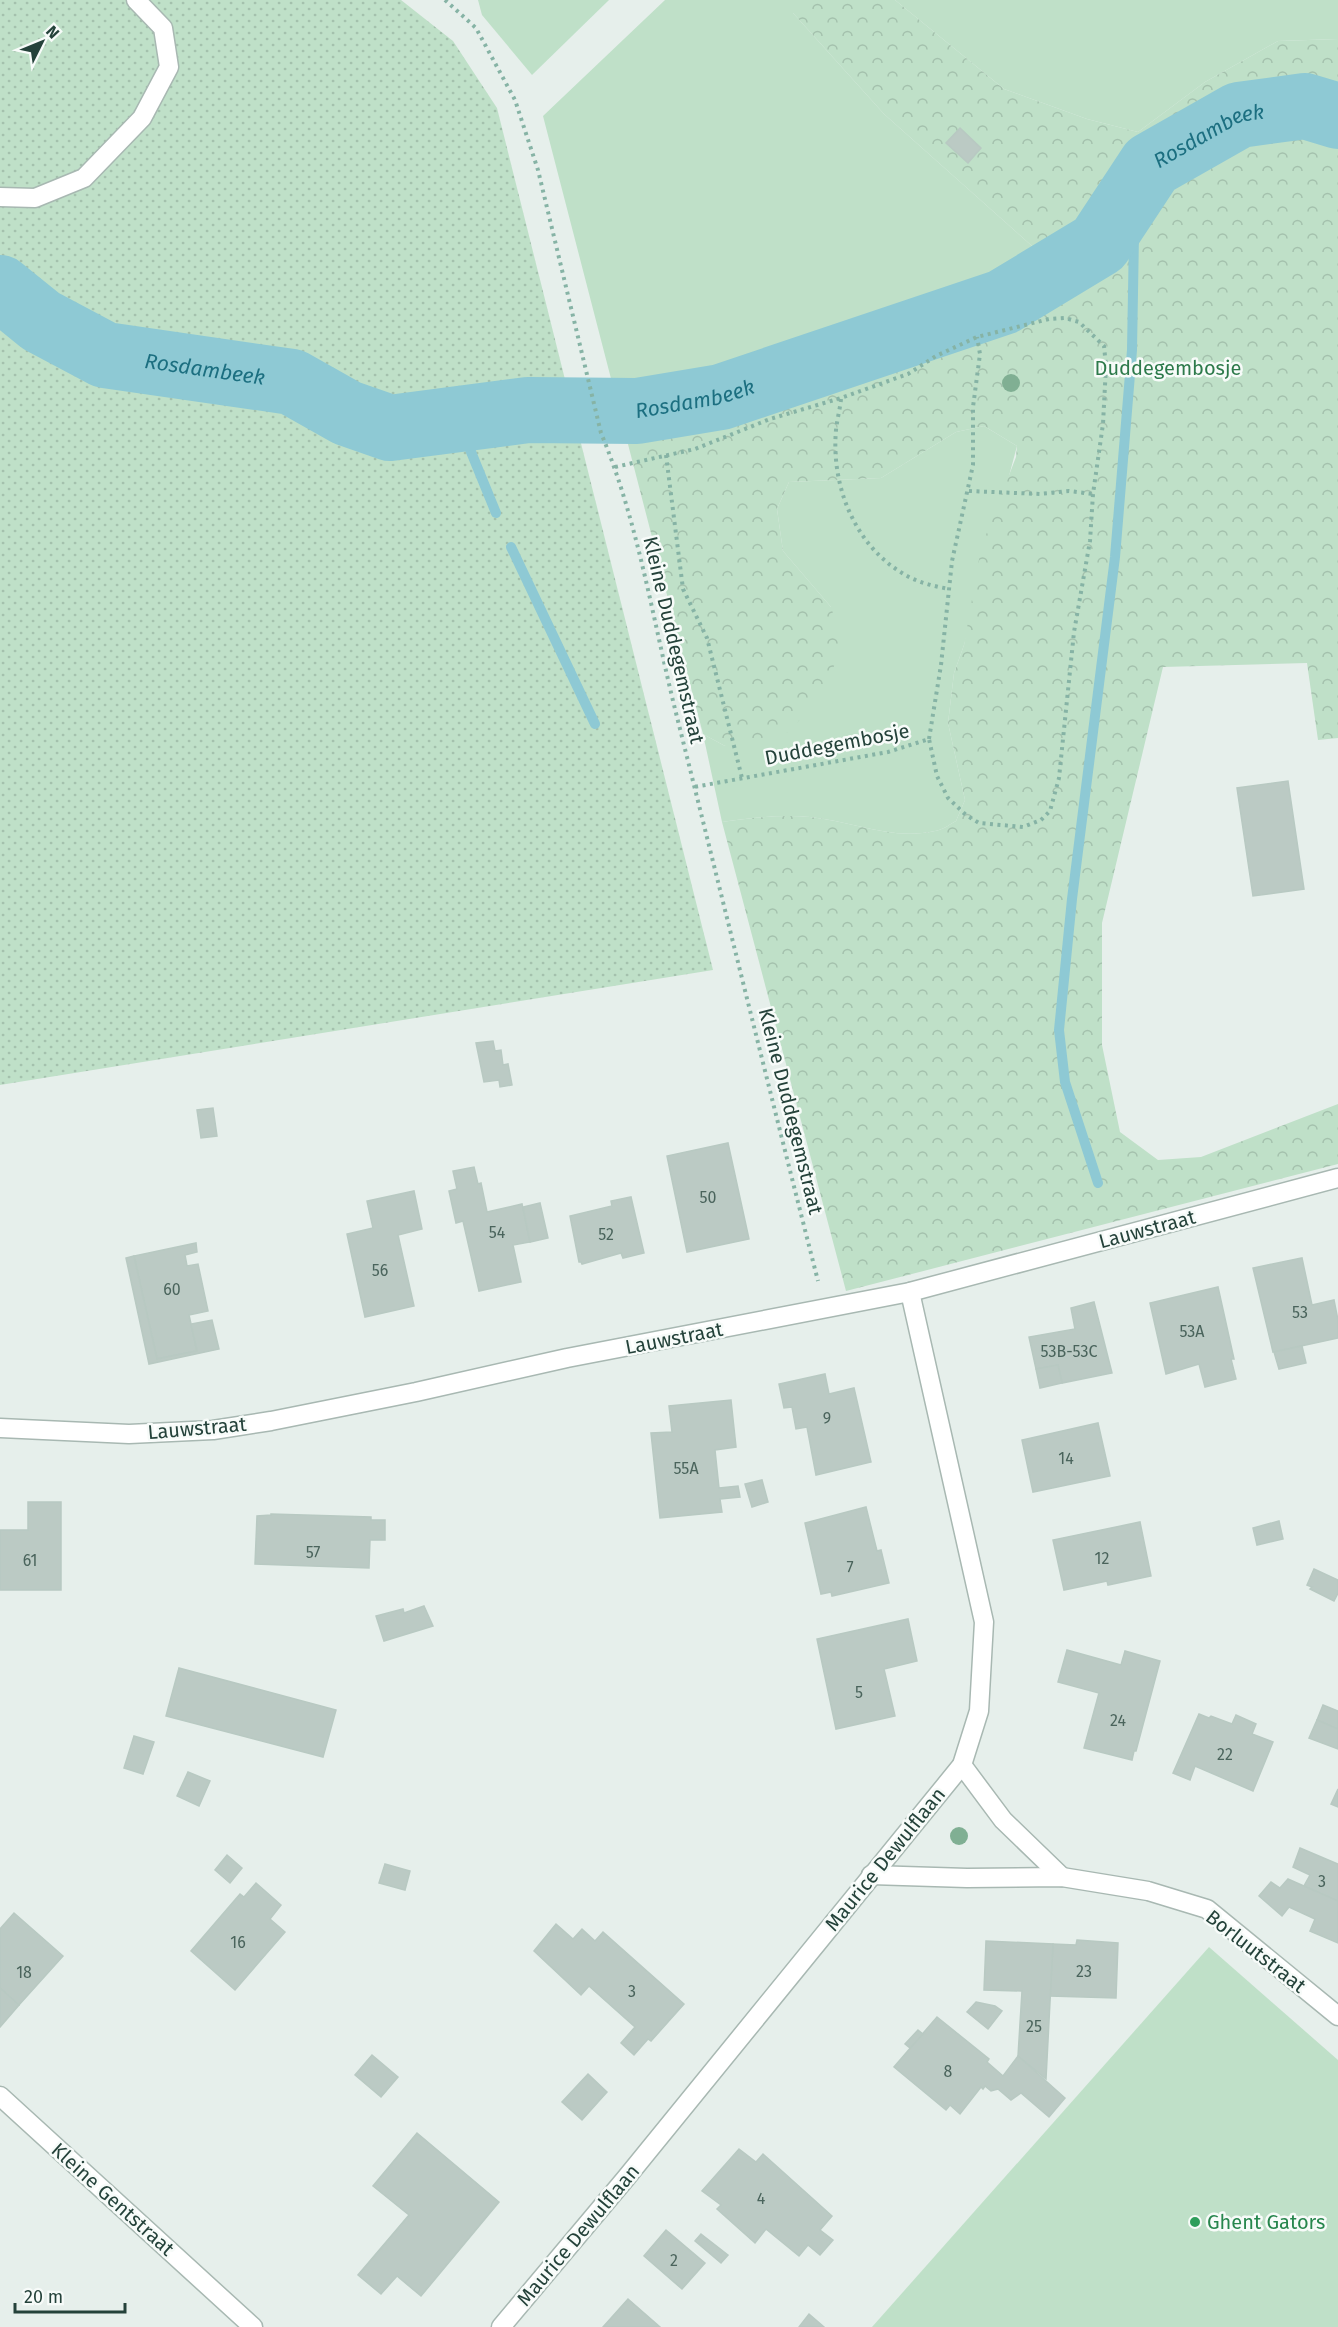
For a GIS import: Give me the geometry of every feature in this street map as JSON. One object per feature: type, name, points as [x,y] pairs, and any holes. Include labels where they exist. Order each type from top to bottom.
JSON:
[{"type":"street","points":[[0,197],[35,198],[84,178],[142,118],[169,67],[163,28],[136,0]]},
{"type":"street","name":"Lauwstraat","points":[[0,1428],[129,1434],[213,1430],[416,1392],[567,1358],[910,1293],[1338,1178]]},
{"type":"street","name":"Maurice Dewulflaan","points":[[501,2327],[627,2178],[871,1875],[963,1765],[980,1711],[984,1622],[910,1293]]},
{"type":"street","points":[[963,1765],[1003,1820],[1062,1877]]},
{"type":"street","name":"Borluutstraat","points":[[871,1875],[967,1878],[1062,1877],[1148,1891],[1207,1910],[1338,2016]]},
{"type":"street","name":"Kleine Gentstraat","points":[[0,2096],[253,2327]]},
{"type":"path","name":"Kleine Duddegemstraat","points":[[445,0],[476,28],[515,100],[538,170],[601,433],[615,467],[648,584],[674,707],[825,1309]]},
{"type":"path","name":"Duddegembosje","points":[[615,467],[695,449],[770,419],[841,399],[908,374],[936,356],[977,337],[1021,325],[1065,318],[1079,322],[1104,346],[1106,366],[1103,424],[1092,494],[1090,541],[1074,632],[1059,778],[1050,811],[1041,820],[1023,827],[979,823],[972,819],[948,798],[937,776],[929,740],[888,752],[849,757],[800,769],[694,787]]},
{"type":"path","points":[[929,740],[941,665],[952,561],[973,465],[973,407],[980,354],[977,337]]},
{"type":"path","points":[[841,399],[836,431],[836,461],[841,489],[856,527],[870,547],[902,574],[924,584],[949,589]]},
{"type":"path","points":[[666,455],[683,589],[707,639],[742,778]]},
{"type":"path","points":[[969,491],[1040,494],[1068,491],[1092,494]]},
{"type":"green space","points":[[0,0],[401,0],[453,41],[497,108],[713,970],[0,1085]]},
{"type":"green space","points":[[478,0],[609,0],[532,75],[482,15]]},
{"type":"green space","points":[[665,0],[793,0],[793,13],[884,114],[1041,254],[993,276],[783,355],[615,394],[543,116]]},
{"type":"green space","name":"Duddegembosje","points":[[793,0],[895,0],[1004,89],[1087,119],[1138,132],[1205,82],[1278,41],[1338,39],[1338,738],[1318,740],[1307,663],[1163,667],[1102,923],[1102,1045],[1120,1132],[1158,1160],[1201,1157],[1338,1104],[1338,1164],[846,1291],[722,822],[799,816],[903,834],[938,830],[956,821],[965,800],[948,723],[954,673],[964,645],[981,548],[1016,457],[1017,446],[984,426],[956,432],[881,478],[789,482],[777,509],[783,551],[831,607],[843,645],[822,694],[789,732],[725,746],[703,734],[615,394],[783,355],[993,276],[1041,254],[884,114],[793,13]]},
{"type":"green space","points":[[895,0],[1338,0],[1338,39],[1278,41],[1205,82],[1138,132],[1087,119],[1004,89]]},
{"type":"green space","points":[[984,426],[1017,446],[964,645],[954,673],[948,723],[965,800],[956,821],[938,830],[903,834],[799,816],[722,822],[703,734],[725,746],[831,607],[783,551],[777,509],[789,482],[881,478],[956,432]]},
{"type":"green space","name":"Ghent Gators","points":[[1209,1947],[1338,2060],[1338,2327],[872,2327]]},
{"type":"building","points":[[960,128],[981,148],[968,163],[946,143]]},
{"type":"building","points":[[1288,781],[1304,889],[1253,896],[1237,788]]},
{"type":"building","points":[[493,1041],[495,1051],[501,1050],[503,1065],[508,1064],[512,1085],[500,1087],[499,1080],[484,1082],[476,1043]]},
{"type":"building","points":[[213,1108],[217,1136],[201,1138],[197,1110]]},
{"type":"building","points":[[728,1143],[749,1239],[687,1252],[667,1156]]},
{"type":"building","points":[[474,1167],[478,1184],[481,1183],[487,1212],[522,1204],[530,1242],[513,1245],[521,1282],[479,1291],[463,1221],[456,1223],[449,1191],[457,1189],[453,1171]]},
{"type":"building","points":[[414,1191],[422,1229],[398,1235],[414,1306],[365,1317],[347,1234],[373,1228],[367,1201]]},
{"type":"building","points":[[631,1197],[644,1253],[623,1258],[621,1253],[582,1264],[579,1262],[570,1216],[612,1206],[611,1201]]},
{"type":"building","points":[[540,1203],[548,1238],[530,1242],[523,1207]]},
{"type":"building","points":[[196,1243],[197,1252],[185,1255],[187,1266],[198,1264],[208,1311],[189,1315],[197,1351],[157,1359],[134,1256]]},
{"type":"building","points":[[134,1256],[157,1359],[197,1351],[191,1324],[212,1320],[219,1349],[149,1364],[126,1258]]},
{"type":"building","points":[[1302,1258],[1312,1305],[1334,1300],[1338,1320],[1338,1338],[1273,1352],[1253,1268]]},
{"type":"building","points":[[1218,1287],[1234,1359],[1231,1359],[1236,1379],[1205,1387],[1199,1364],[1166,1374],[1150,1303]]},
{"type":"building","points":[[1094,1302],[1112,1373],[1062,1383],[1058,1365],[1036,1369],[1029,1337],[1075,1329],[1071,1308]]},
{"type":"building","points":[[1302,1346],[1306,1363],[1279,1369],[1274,1352]]},
{"type":"building","points":[[1058,1365],[1062,1383],[1040,1388],[1036,1369]]},
{"type":"building","points":[[825,1374],[829,1394],[854,1388],[871,1462],[816,1475],[807,1427],[796,1429],[792,1407],[784,1408],[779,1384]]},
{"type":"building","points":[[731,1400],[736,1447],[715,1450],[719,1488],[738,1486],[740,1497],[720,1499],[722,1512],[660,1518],[651,1433],[672,1432],[669,1406]]},
{"type":"building","points":[[1098,1423],[1110,1476],[1033,1492],[1022,1440]]},
{"type":"building","points":[[762,1480],[768,1502],[752,1507],[745,1484]]},
{"type":"building","points":[[28,1502],[61,1502],[61,1590],[0,1590],[0,1530],[28,1530]]},
{"type":"building","points":[[866,1507],[877,1551],[881,1550],[889,1583],[832,1596],[831,1592],[821,1594],[805,1523]]},
{"type":"building","points":[[271,1514],[371,1517],[371,1520],[385,1520],[385,1540],[370,1540],[369,1568],[255,1564],[257,1516]]},
{"type":"building","points":[[1279,1521],[1283,1539],[1257,1545],[1253,1528]]},
{"type":"building","points":[[1140,1522],[1151,1576],[1108,1585],[1107,1581],[1064,1590],[1053,1540]]},
{"type":"building","points":[[1314,1569],[1338,1580],[1338,1593],[1334,1601],[1310,1589],[1312,1587],[1307,1585]]},
{"type":"building","points":[[424,1606],[433,1626],[384,1641],[376,1616],[403,1609],[404,1613]]},
{"type":"building","points":[[908,1619],[917,1661],[884,1669],[895,1716],[836,1729],[817,1639]]},
{"type":"building","points":[[1067,1650],[1121,1665],[1125,1651],[1160,1661],[1132,1760],[1084,1748],[1099,1693],[1058,1682]]},
{"type":"building","points":[[179,1668],[336,1710],[323,1757],[166,1716]]},
{"type":"building","points":[[1323,1705],[1338,1711],[1338,1729],[1317,1720]]},
{"type":"building","points":[[1199,1714],[1232,1724],[1236,1715],[1256,1724],[1252,1734],[1273,1742],[1253,1791],[1195,1766],[1190,1780],[1173,1773]]},
{"type":"building","points":[[1317,1720],[1338,1729],[1338,1749],[1309,1738]]},
{"type":"building","points":[[134,1736],[154,1742],[143,1774],[124,1768]]},
{"type":"building","points":[[188,1772],[210,1781],[199,1806],[177,1796]]},
{"type":"building","points":[[1338,1789],[1338,1807],[1331,1804]]},
{"type":"building","points":[[1300,1848],[1338,1864],[1338,1901],[1304,1886],[1310,1875],[1293,1867]]},
{"type":"building","points":[[227,1855],[242,1868],[230,1883],[215,1870]]},
{"type":"building","points":[[385,1864],[410,1871],[405,1890],[379,1883]]},
{"type":"building","points":[[1288,1879],[1338,1901],[1338,1943],[1310,1931],[1315,1919],[1289,1907],[1282,1916],[1259,1896],[1271,1882],[1280,1888]]},
{"type":"building","points":[[256,1883],[281,1905],[270,1919],[285,1932],[235,1990],[191,1951],[240,1894],[244,1897]]},
{"type":"building","points":[[14,1913],[63,1956],[19,2005],[0,1988],[0,1929]]},
{"type":"building","points":[[556,1924],[573,1939],[582,1929],[595,1941],[603,1932],[684,2004],[651,2041],[648,2039],[634,2055],[621,2043],[635,2027],[589,1986],[581,1995],[534,1951]]},
{"type":"building","points":[[1077,1940],[1118,1943],[1116,1998],[1050,1996],[1053,1944],[1076,1945]]},
{"type":"building","points":[[986,1941],[1053,1944],[1046,2079],[1018,2056],[1022,1991],[984,1990]]},
{"type":"building","points":[[0,1988],[19,2005],[0,2027]]},
{"type":"building","points":[[976,2002],[995,2006],[1002,2011],[988,2029],[967,2012]]},
{"type":"building","points":[[937,2017],[989,2059],[987,2062],[1003,2076],[1018,2056],[1065,2098],[1049,2117],[1021,2093],[1011,2100],[998,2089],[991,2091],[985,2086],[983,2089],[981,2087],[960,2114],[950,2105],[946,2110],[894,2067]]},
{"type":"building","points":[[918,2030],[923,2034],[910,2048],[905,2044]]},
{"type":"building","points":[[372,2055],[398,2077],[381,2097],[355,2075]]},
{"type":"building","points":[[588,2074],[607,2092],[582,2120],[562,2102]]},
{"type":"building","points":[[417,2133],[499,2202],[421,2296],[397,2276],[381,2294],[358,2275],[409,2215],[373,2186]]},
{"type":"building","points":[[739,2149],[756,2162],[763,2154],[832,2216],[820,2230],[833,2240],[820,2255],[808,2245],[799,2256],[766,2229],[755,2243],[717,2209],[721,2205],[702,2191]]},
{"type":"building","points":[[666,2230],[705,2263],[682,2289],[644,2256]]},
{"type":"building","points":[[701,2234],[728,2255],[721,2263],[695,2241]]},
{"type":"building","points":[[628,2299],[660,2327],[603,2327]]},
{"type":"building","points":[[809,2314],[824,2327],[799,2327]]},
{"type":"waterway","name":"Rosdambeek","points":[[0,288],[41,321],[105,355],[292,382],[347,413],[390,428],[528,410],[637,411],[721,397],[1003,302],[1099,244],[1151,165],[1239,115],[1305,106],[1338,116]]},
{"type":"waterway","points":[[1098,1183],[1065,1082],[1059,1030],[1072,899],[1115,557],[1132,350],[1134,235],[1124,206]]},
{"type":"waterway","points":[[458,420],[496,513]]},
{"type":"waterway","points":[[511,547],[595,724]]},
{"type":"place","name":"Ghent Gators","points":[[1195,2222]]}]
